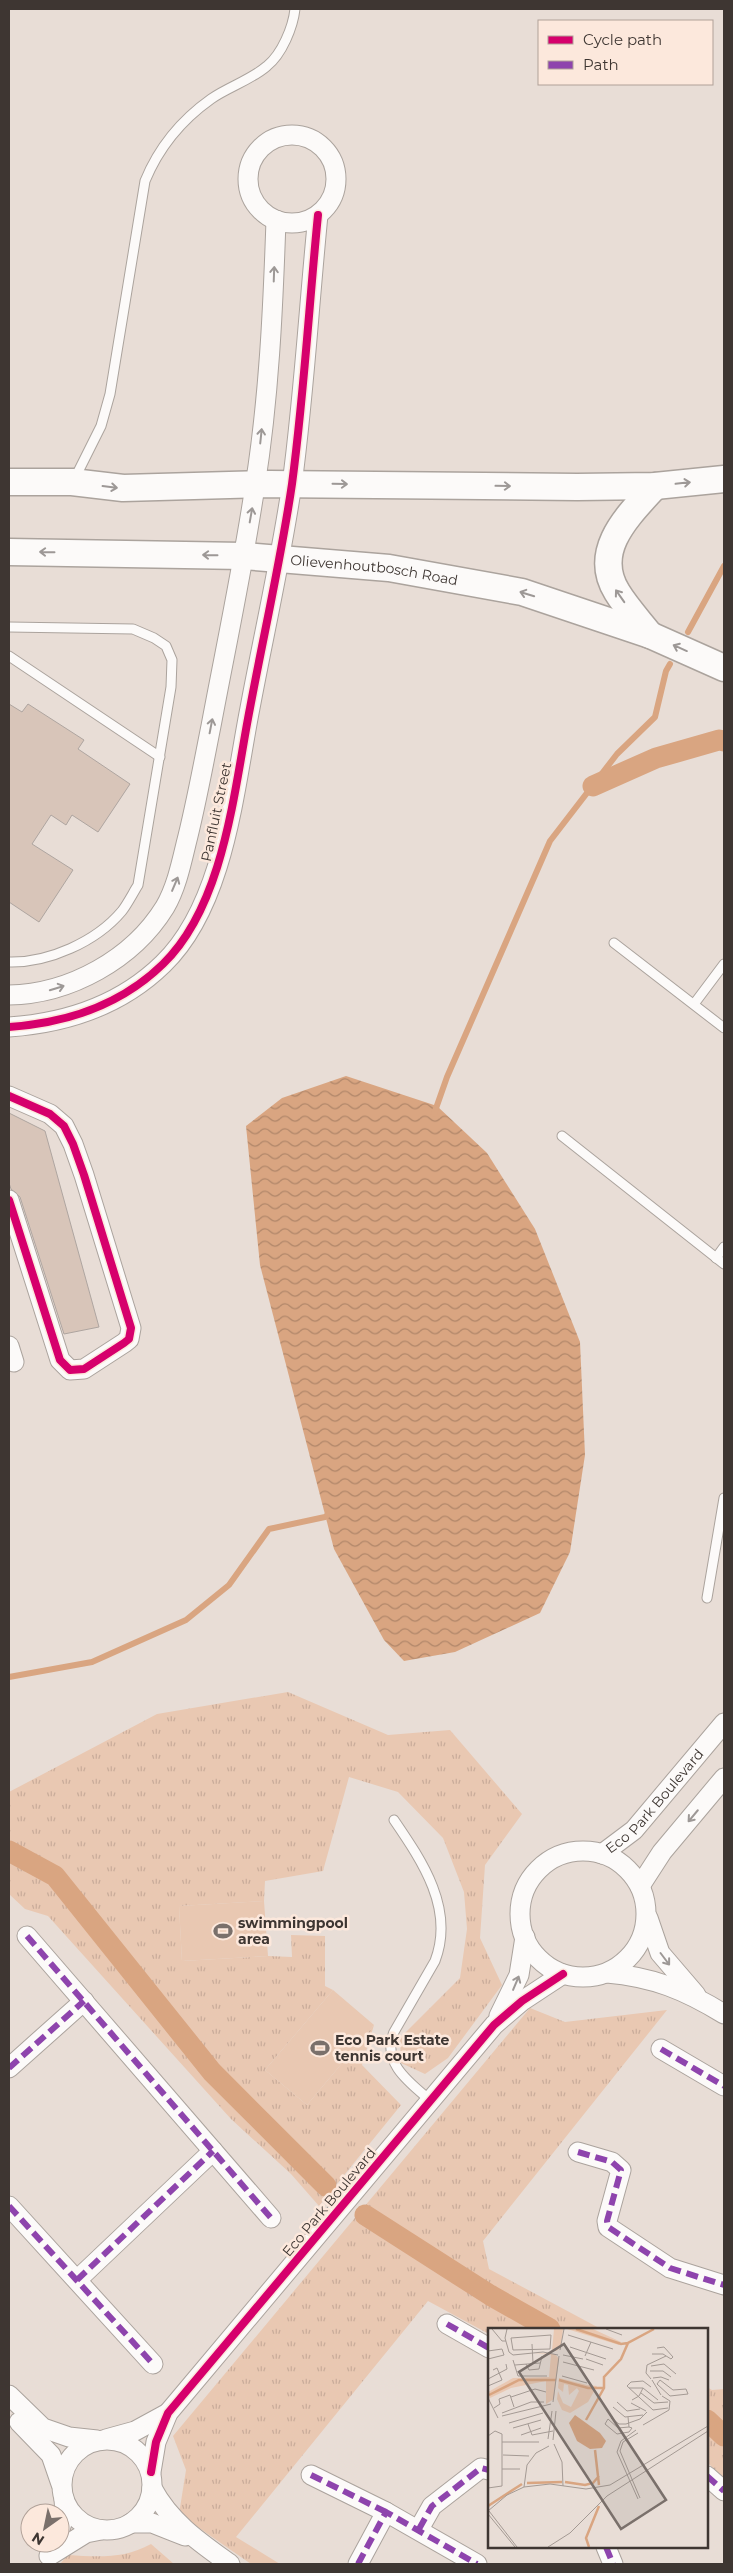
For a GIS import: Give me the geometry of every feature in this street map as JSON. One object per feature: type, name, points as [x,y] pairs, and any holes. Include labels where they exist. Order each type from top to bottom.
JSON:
[{"type":"main road","points":[[9,482],[72,482],[123,488],[256,484],[655,486],[724,479]]},
{"type":"main road","points":[[650,635],[617,592],[611,577],[609,562],[612,541],[621,525],[655,486]]},
{"type":"main road","name":"Olievenhoutbosch Road","points":[[9,552],[243,556],[389,568],[522,592],[650,635],[724,668]]},
{"type":"street","points":[[286,135],[301,135],[315,141],[326,150],[334,163],[336,177],[335,192],[328,205],[318,215],[305,221],[291,223],[276,220],[263,213],[254,202],[248,188],[248,173],[252,159],[260,147],[272,139],[286,135]]},
{"type":"street","name":"Panfluit Street","points":[[9,1027],[69,1019],[100,1006],[137,986],[164,964],[198,916],[212,886],[229,813],[292,484],[318,215]]},
{"type":"street","name":"Panfluit Street","points":[[9,995],[51,990],[73,982],[110,963],[132,946],[165,906],[178,879],[197,799],[256,484],[273,316],[276,220]]},
{"type":"street","points":[[9,1096],[50,1114],[67,1132],[84,1175],[131,1328],[128,1339],[124,1343],[84,1369],[70,1370],[60,1360],[9,1200]]},
{"type":"street","name":"Eco Park Boulevard","points":[[602,1854],[634,1830],[724,1723]]},
{"type":"street","points":[[640,1886],[662,1852],[724,1778]]},
{"type":"street","points":[[647,1915],[644,1933],[636,1950],[623,1964],[607,1973],[585,1978],[563,1974],[547,1966],[534,1953],[525,1937],[520,1918],[522,1898],[535,1875],[544,1865],[562,1855],[582,1852],[602,1854],[617,1861],[630,1872],[640,1886],[647,1915],[660,1953],[700,2000]]},
{"type":"street","points":[[28,1936],[271,2218]]},
{"type":"street","name":"Eco Park Boulevard","points":[[494,2025],[518,1980],[525,1937]]},
{"type":"street","points":[[607,1973],[650,1979],[700,2000],[724,2014]]},
{"type":"street","name":"Eco Park Boulevard","points":[[151,2480],[156,2442],[168,2413],[494,2025],[522,2001],[563,1974]]},
{"type":"street","points":[[9,2068],[84,2001]]},
{"type":"street","points":[[661,2049],[724,2086]]},
{"type":"street","points":[[77,2280],[213,2151]]},
{"type":"street","points":[[578,2152],[612,2162],[621,2170],[607,2221],[608,2227],[670,2268],[724,2285]]},
{"type":"street","points":[[9,2206],[153,2364]]},
{"type":"street","points":[[447,2324],[488,2347]]},
{"type":"street","points":[[9,2395],[43,2428],[69,2436],[120,2441],[133,2448],[144,2459],[151,2480],[168,2514],[198,2541],[230,2564]]},
{"type":"street","points":[[9,2412],[51,2455],[62,2492],[72,2514],[85,2525],[101,2530]]},
{"type":"street","name":"Eco Park Boulevard","points":[[101,2440],[135,2431],[168,2413]]},
{"type":"street","points":[[64,2503],[62,2492],[64,2469],[72,2456],[83,2446],[101,2440]]},
{"type":"street","points":[[419,2529],[434,2504],[481,2468],[488,2470]]},
{"type":"street","points":[[311,2475],[419,2529],[477,2564]]},
{"type":"street","points":[[708,2477],[724,2491]]},
{"type":"street","points":[[48,2554],[86,2533],[101,2530],[117,2530],[132,2523],[142,2514],[150,2502],[151,2480]]},
{"type":"street","points":[[358,2564],[386,2512]]},
{"type":"street","points":[[132,2523],[152,2523],[198,2541]]},
{"type":"street","points":[[606,2548],[613,2564]]},
{"type":"lane","points":[[72,482],[102,426],[110,394],[145,181],[156,155],[176,130],[211,99],[268,66],[283,44],[294,19],[295,9]]},
{"type":"lane","points":[[9,627],[134,630],[154,638],[166,646],[172,660],[171,687],[138,885],[121,912],[94,934],[66,952],[29,962],[9,962]]},
{"type":"lane","points":[[9,656],[160,757]]},
{"type":"lane","points":[[614,943],[724,1028]]},
{"type":"lane","points":[[694,1004],[724,964]]},
{"type":"lane","points":[[562,1136],[724,1264]]},
{"type":"lane","points":[[716,1258],[724,1248]]},
{"type":"lane","points":[[707,1598],[724,1498]]},
{"type":"lane","points":[[394,1820],[427,1871],[438,1898],[440,1930],[437,1956],[394,2032],[390,2044],[391,2054],[402,2076],[430,2101]]},
{"type":"green space","points":[[288,1692],[388,1735],[450,1730],[522,1814],[485,1865],[480,1938],[502,1985],[448,2058],[425,2074],[401,2063],[400,2038],[460,1978],[467,1929],[464,1892],[443,1838],[398,1792],[349,1777],[323,1871],[265,1881],[264,1901],[179,1906],[182,1961],[268,1956],[292,1957],[291,1935],[325,1936],[325,1986],[333,1990],[265,2070],[307,2105],[374,2025],[362,2065],[401,2105],[319,2206],[291,2174],[231,2119],[48,1916],[25,1909],[9,1894],[9,1792],[157,1714]]},
{"type":"green space","name":"swimmingpool area","points":[[264,1901],[268,1956],[182,1961],[179,1906]]},
{"type":"green space","name":"Eco Park Estate tennis court","points":[[333,1990],[374,2025],[307,2105],[265,2070]]},
{"type":"green space","points":[[530,2008],[565,2022],[667,2010],[483,2241],[489,2269],[599,2328],[488,2328],[488,2333],[428,2301],[236,2537],[280,2564],[251,2564],[179,2514],[186,2470],[173,2436]]},
{"type":"green space","points":[[708,2388],[712,2390],[724,2389],[724,2479],[708,2463]]},
{"type":"green space","points":[[151,2544],[174,2564],[60,2564],[68,2555],[121,2555]]},
{"type":"water","points":[[346,1076],[437,1106],[487,1153],[535,1229],[580,1342],[585,1455],[570,1552],[540,1613],[455,1652],[404,1661],[384,1640],[334,1549],[260,1265],[246,1126],[282,1098]]},
{"type":"building","points":[[9,704],[22,712],[28,704],[84,740],[78,749],[130,784],[98,832],[72,815],[66,825],[51,815],[32,844],[73,870],[39,922],[9,902]]},
{"type":"building","points":[[9,1113],[45,1131],[99,1327],[64,1334],[20,1197],[11,1189],[9,1183]]},
{"type":"waterway","points":[[688,632],[724,566]]},
{"type":"waterway","points":[[434,1114],[447,1077],[550,841],[617,754],[655,717],[666,671],[670,664]]},
{"type":"waterway","points":[[593,786],[656,758],[719,740],[724,741]]},
{"type":"waterway","points":[[9,1677],[92,1662],[186,1620],[229,1585],[269,1529],[325,1517],[331,1512]]},
{"type":"waterway","points":[[9,1851],[55,1876],[212,2072],[326,2186]]},
{"type":"waterway","points":[[365,2215],[490,2295],[548,2328]]},
{"type":"waterway","points":[[708,2421],[724,2436]]},
{"type":"marked path","points":[[27,1936],[271,2218]]},
{"type":"marked path","points":[[9,2068],[84,2001]]},
{"type":"marked path","points":[[661,2049],[724,2086]]},
{"type":"marked path","points":[[77,2280],[213,2151]]},
{"type":"marked path","points":[[578,2152],[612,2162],[621,2170],[607,2221],[608,2227],[670,2268],[724,2285]]},
{"type":"marked path","points":[[9,2206],[153,2364]]},
{"type":"marked path","points":[[447,2324],[488,2347]]},
{"type":"marked path","points":[[419,2529],[432,2506],[481,2468],[488,2470]]},
{"type":"marked path","points":[[311,2475],[386,2512]]},
{"type":"marked path","points":[[708,2477],[724,2491]]},
{"type":"marked path","points":[[358,2564],[386,2512],[477,2564]]},
{"type":"marked path","points":[[606,2548],[613,2564]]},
{"type":"cycle path","points":[[9,1027],[51,1021],[92,1009],[129,991],[147,978],[163,964],[184,939],[200,910],[214,878],[232,809],[288,512],[300,417],[318,215]]},
{"type":"cycle path","points":[[9,1096],[50,1114],[64,1126],[73,1144],[84,1175],[131,1328],[129,1339],[84,1369],[70,1370],[60,1360],[9,1200]]},
{"type":"cycle path","points":[[151,2472],[156,2442],[168,2413],[494,2025],[522,2001],[563,1974]]},
{"type":"place","name":"swimmingpool area","points":[[223,1931]]},
{"type":"place","name":"Eco Park Estate tennis court","points":[[320,2048]]}]
